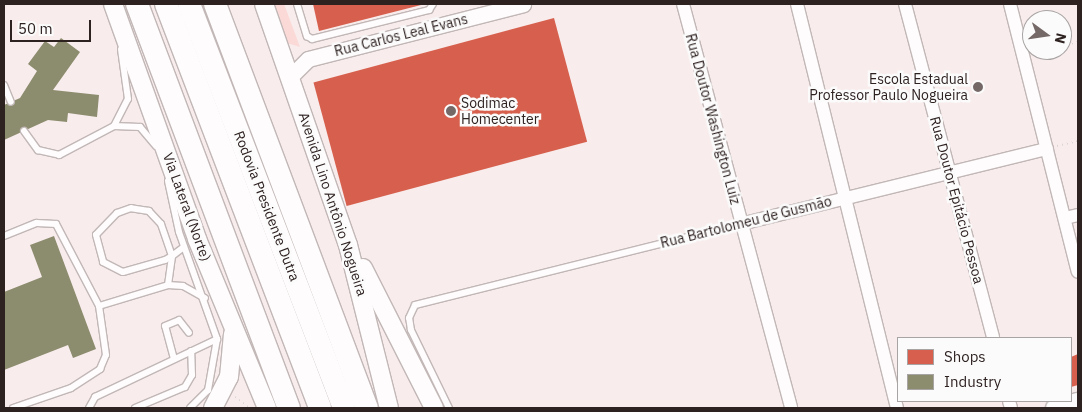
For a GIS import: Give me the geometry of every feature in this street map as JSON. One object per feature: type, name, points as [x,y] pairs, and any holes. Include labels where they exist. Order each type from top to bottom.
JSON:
[{"type":"highway","points":[[137,4],[289,408]]},
{"type":"highway","points":[[149,4],[248,254],[277,295]]},
{"type":"highway","name":"Rodovia Presidente Dutra","points":[[166,4],[320,408]]},
{"type":"highway","name":"Rodovia Presidente Dutra","points":[[189,4],[344,408]]},
{"type":"highway","name":"Rodovia Presidente Dutra","points":[[215,4],[367,408]]},
{"type":"highway","points":[[341,337],[357,360],[376,408]]},
{"type":"main road","name":"Via Lateral (Norte)","points":[[112,4],[232,324],[267,408]]},
{"type":"main road","name":"Avenida Lino Antônio Nogueira","points":[[264,4],[282,51],[348,245],[389,408]]},
{"type":"main road","points":[[348,245],[434,408]]},
{"type":"main road","points":[[213,408],[224,392],[232,367],[232,324]]},
{"type":"main road","points":[[1055,408],[1078,402]]},
{"type":"street","name":"Rua Doutor Washington Luiz","points":[[683,4],[791,408]]},
{"type":"street","points":[[797,4],[897,408]]},
{"type":"street","name":"Rua Doutor Epitácio Pessoa","points":[[905,4],[993,337]]},
{"type":"street","points":[[1010,4],[1078,272]]},
{"type":"street","name":"Rua Carlos Leal Evans","points":[[308,59],[504,6]]},
{"type":"street","points":[[282,51],[308,59],[290,77]]},
{"type":"street","name":"Rua Bartolomeu de Gusmão","points":[[741,224],[845,197],[1048,149]]},
{"type":"street","points":[[1065,218],[1078,215]]},
{"type":"lane","points":[[24,131],[38,150],[59,155],[114,126],[128,99],[112,4]]},
{"type":"lane","points":[[297,4],[307,36],[312,39],[428,10],[433,4]]},
{"type":"lane","points":[[132,55],[164,162],[184,247],[205,298],[218,339],[208,390],[190,408]]},
{"type":"lane","points":[[4,85],[11,102]]},
{"type":"lane","points":[[114,126],[145,130],[164,162]]},
{"type":"lane","points":[[168,285],[172,256],[156,216],[140,208],[107,219],[96,235],[98,255],[116,270],[130,271],[172,256],[184,247]]},
{"type":"lane","points":[[4,236],[37,223],[56,224],[99,306],[106,355],[100,369],[71,388],[13,408]]},
{"type":"lane","name":"Rua Bartolomeu de Gusmão","points":[[450,408],[411,330],[414,305],[741,224]]},
{"type":"lane","points":[[99,306],[168,285],[205,298]]},
{"type":"lane","points":[[174,359],[165,326],[180,320],[189,334]]},
{"type":"lane","points":[[89,408],[95,397],[218,339]]},
{"type":"lane","points":[[135,408],[185,387],[192,375],[191,351]]},
{"type":"path","points":[[1048,149],[1078,141]]},
{"type":"path","points":[[224,392],[249,408]]},
{"type":"shaded area","points":[[272,4],[284,4],[300,47],[287,43]]},
{"type":"building: Shops","points":[[313,4],[425,4],[319,31]]},
{"type":"building: Shops","name":"Sodimac Homecenter","points":[[554,18],[587,142],[347,206],[313,82]]},
{"type":"building: Shops","points":[[1078,354],[1078,385],[1072,387],[1072,357]]},
{"type":"building: Industry","points":[[61,38],[80,52],[53,90],[99,95],[97,117],[68,113],[67,122],[48,120],[4,140],[4,105],[20,98],[37,71],[28,64],[45,41],[54,47]]},
{"type":"building: Industry","points":[[54,236],[96,349],[73,358],[68,345],[4,370],[4,292],[42,277],[30,245]]},
{"type":"place","name":"Escola Estadual Professor Paulo Nogueira","points":[[978,87]]},
{"type":"place","name":"Sodimac Homecenter","points":[[451,111]]}]
